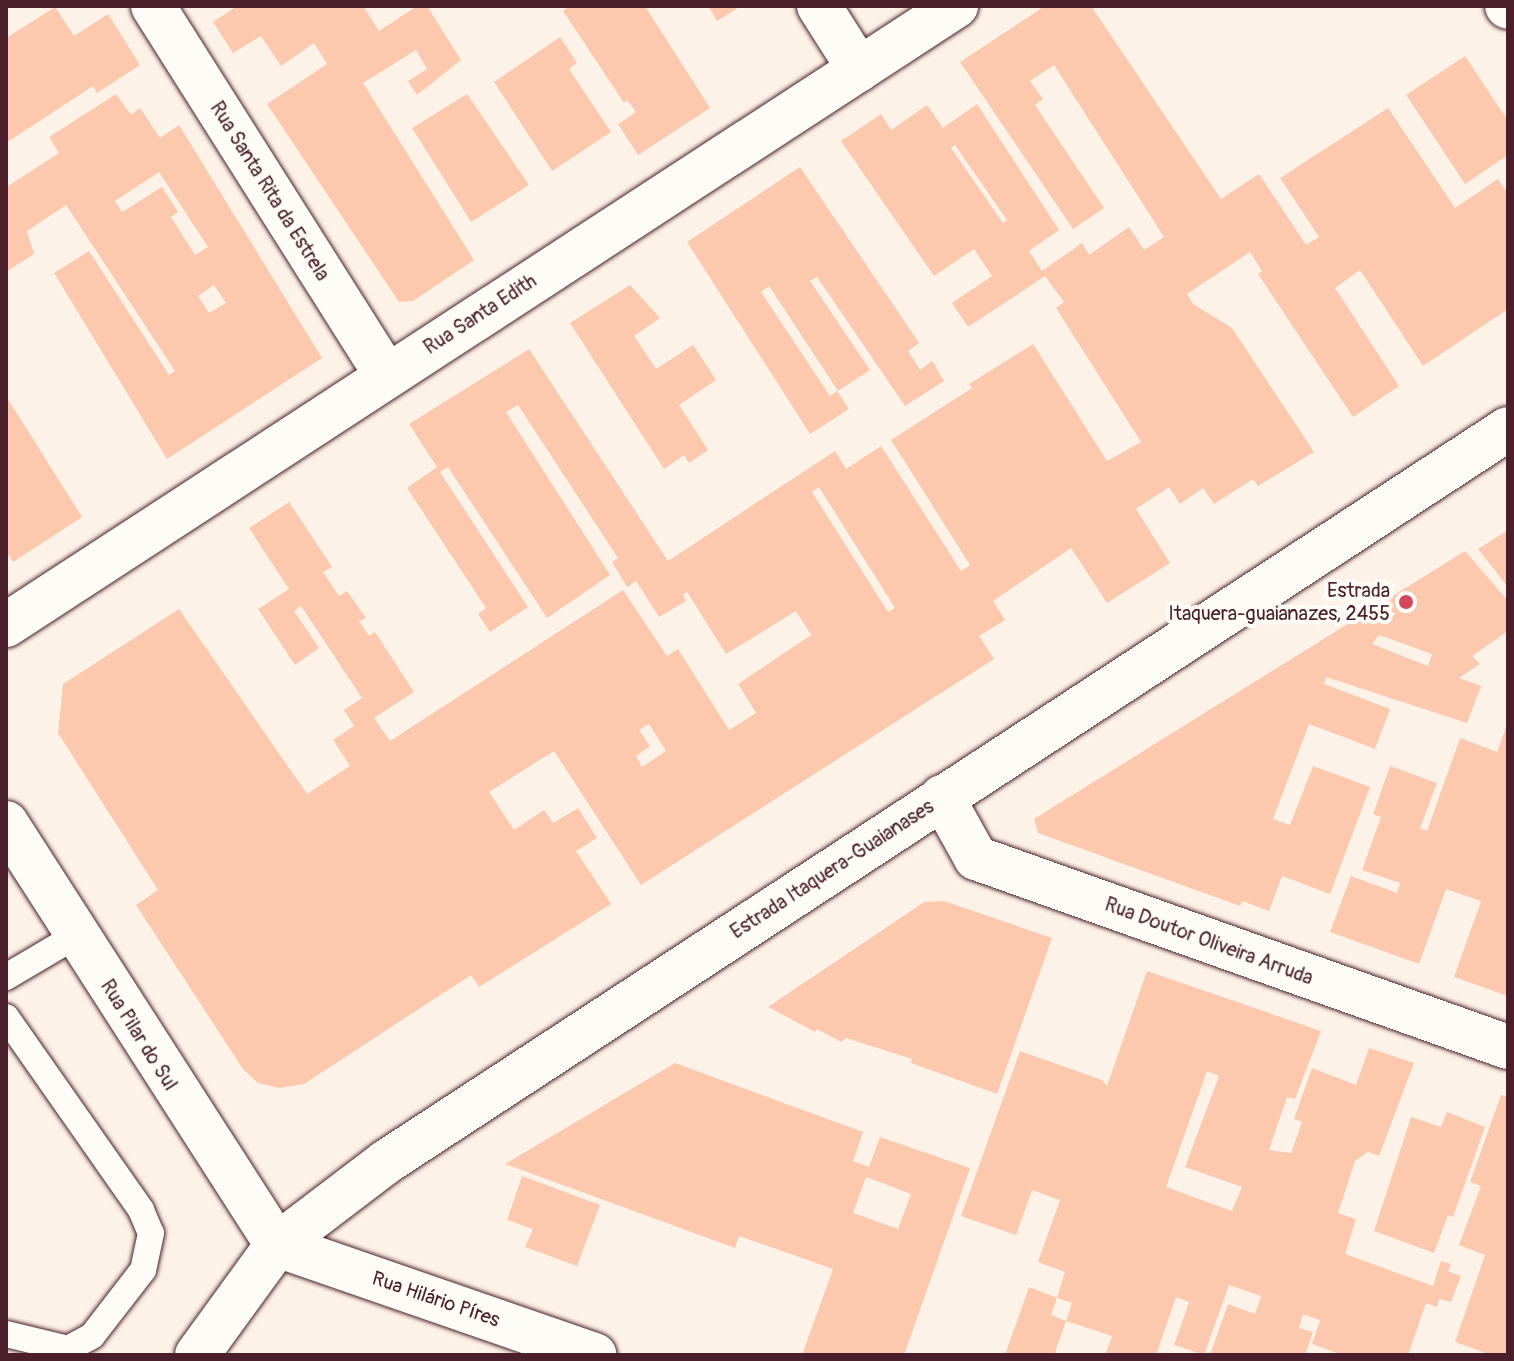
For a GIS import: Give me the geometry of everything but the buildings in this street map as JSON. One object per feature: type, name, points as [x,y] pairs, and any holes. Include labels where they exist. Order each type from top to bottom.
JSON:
[{"type":"street","name":"Rua Santa Rita da Estrela","points":[[153,6],[386,375]]},
{"type":"street","points":[[819,6],[859,69]]},
{"type":"street","name":"Rua Santa Edith","points":[[6,625],[956,6]]},
{"type":"street","name":"Estrada Itaquera-Guaianases","points":[[197,1355],[277,1245],[386,1162],[1508,429]]},
{"type":"street","name":"Rua Doutor Oliveira Arruda","points":[[942,797],[976,858],[1508,1047]]},
{"type":"street","name":"Rua Pilar do Sul","points":[[6,823],[277,1245]]},
{"type":"street","name":"Rua Hilário Píres","points":[[277,1245],[595,1355]]},
{"type":"lane","points":[[6,977],[77,935]]},
{"type":"lane","points":[[6,1017],[141,1210],[151,1233],[143,1270],[92,1336],[68,1349],[6,1334]]},
{"type":"place","name":"Estrada Itaquera-guaianazes, 2455","points":[[1406,602]]}]
